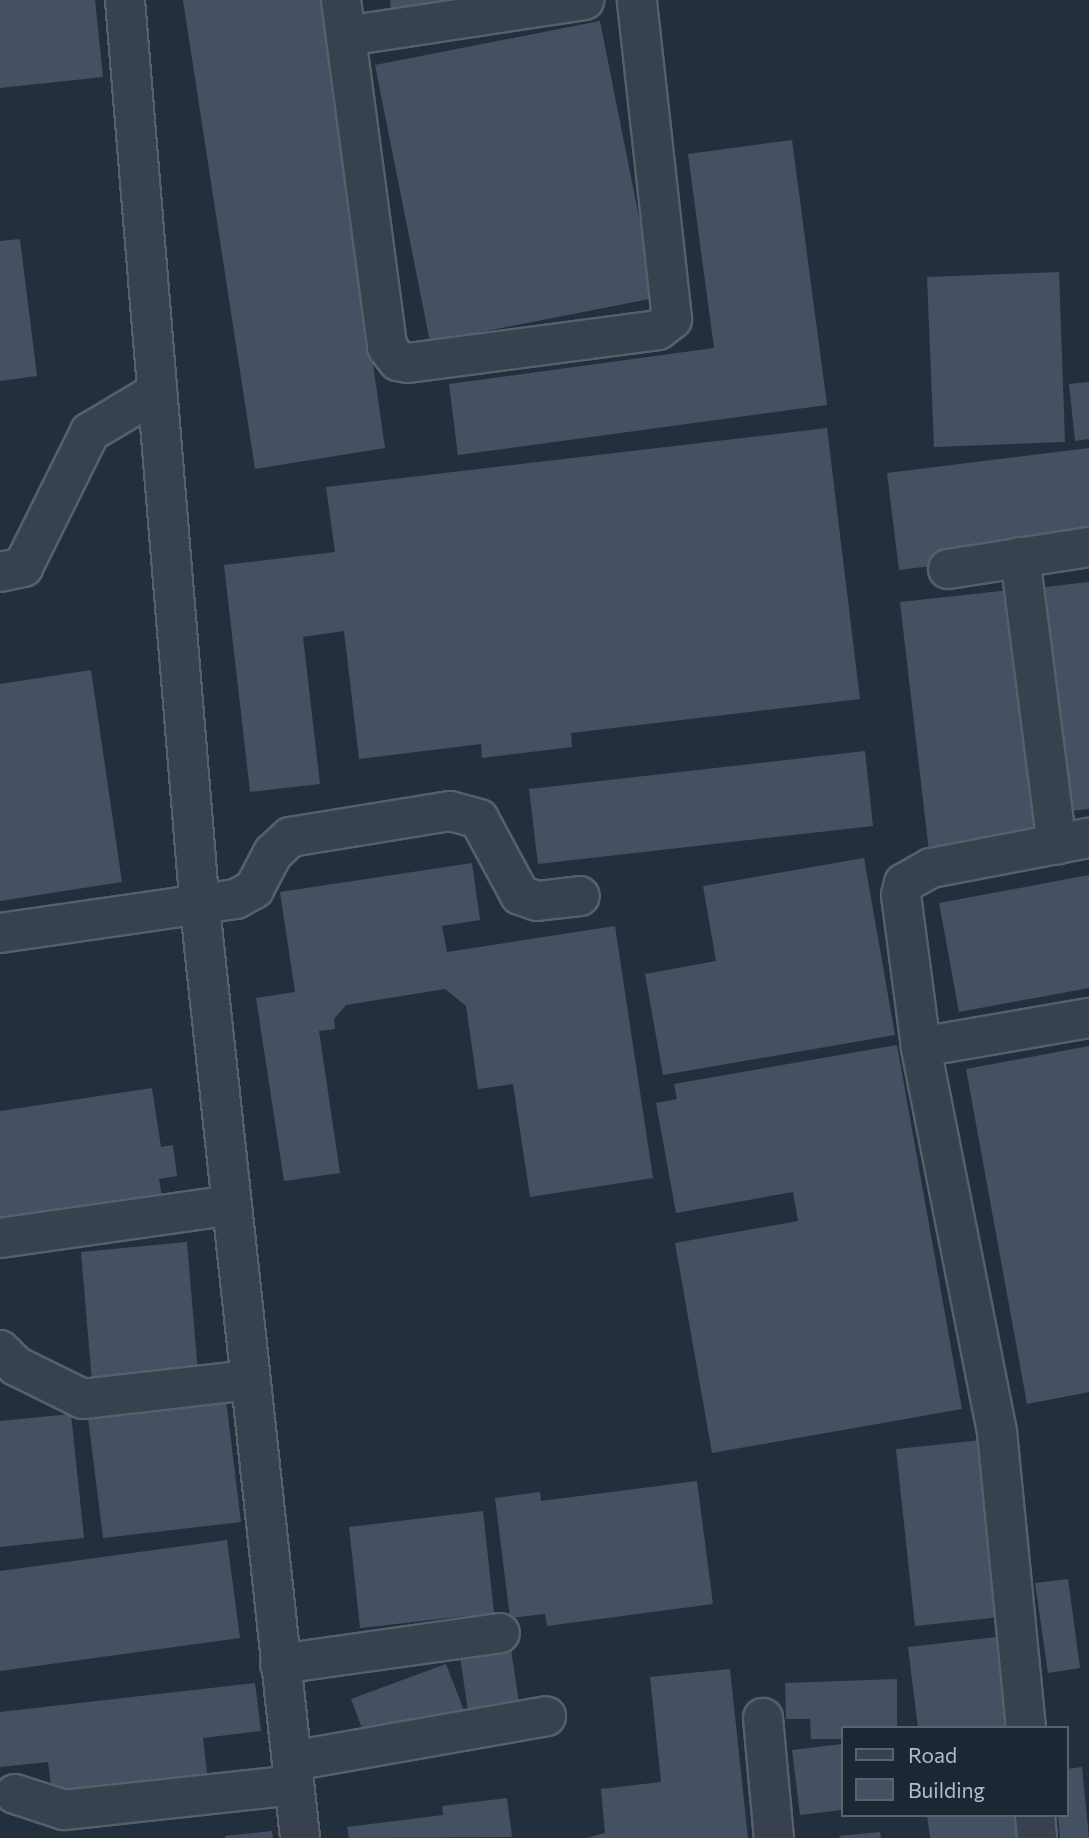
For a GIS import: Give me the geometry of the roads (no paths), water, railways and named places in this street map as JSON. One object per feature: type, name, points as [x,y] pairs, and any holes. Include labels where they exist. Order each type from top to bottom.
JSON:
[{"type":"street","points":[[125,0],[200,908],[300,1838]]},
{"type":"street","points":[[584,0],[343,18],[387,347],[398,361],[408,363],[658,330],[672,319],[637,0]]},
{"type":"street","points":[[0,572],[23,567],[90,432],[157,392]]},
{"type":"street","points":[[948,569],[1089,547]]},
{"type":"street","points":[[1020,557],[1073,841],[931,869],[904,883],[901,910],[921,1047],[997,1432],[1026,1726]]},
{"type":"street","points":[[0,933],[200,908],[246,895],[260,880],[280,843],[290,837],[450,811],[479,819],[520,895],[537,901],[580,896]]},
{"type":"street","points":[[921,1047],[1089,1018]]},
{"type":"street","points":[[0,1238],[232,1205]]},
{"type":"street","points":[[0,1350],[16,1366],[83,1399],[250,1380]]},
{"type":"street","points":[[280,1664],[500,1633]]},
{"type":"street","points":[[15,1794],[64,1810],[293,1773],[546,1716]]},
{"type":"street","points":[[763,1718],[774,1838]]},
{"type":"street","points":[[1035,1817],[1037,1838]]}]
